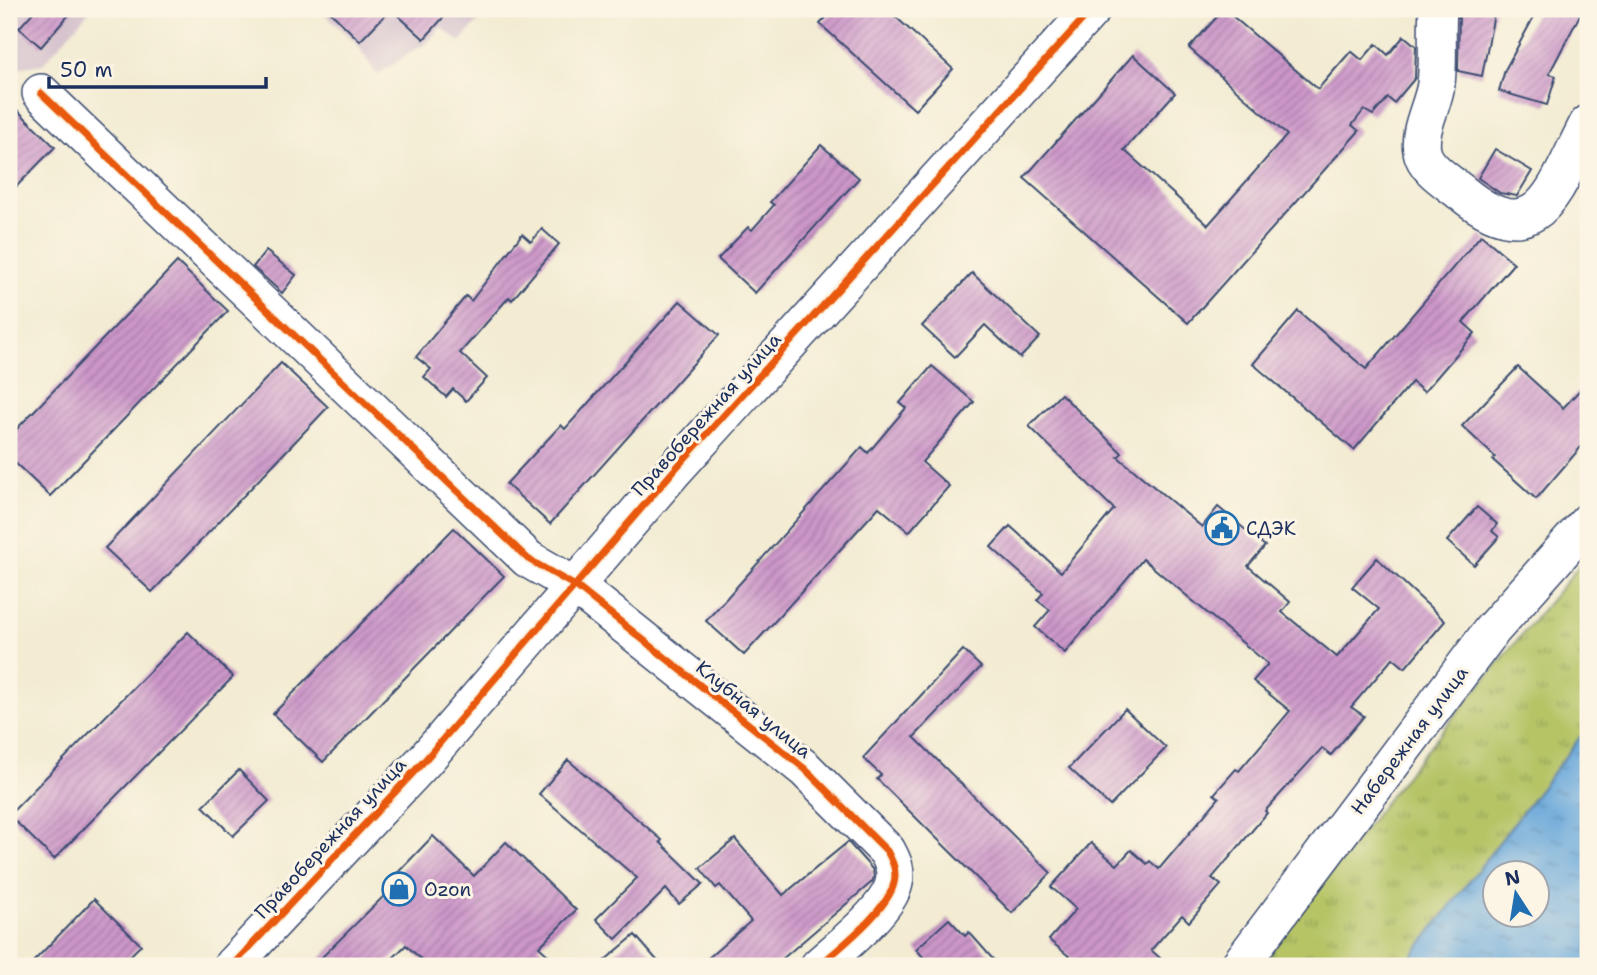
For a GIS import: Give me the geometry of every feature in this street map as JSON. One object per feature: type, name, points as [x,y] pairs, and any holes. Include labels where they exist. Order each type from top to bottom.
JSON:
[{"type":"street","name":"Правобережная улица","points":[[232,966],[416,769],[577,587],[677,468],[1093,9]]},
{"type":"street","points":[[1438,9],[1436,84],[1422,139],[1422,151],[1425,161],[1467,197],[1498,217],[1511,220],[1530,218],[1547,201],[1588,124]]},
{"type":"street","name":"Клубная улица","points":[[41,93],[528,559],[577,587],[805,769],[887,851],[895,866],[894,883],[888,899],[819,966]]},
{"type":"street","name":"Набережная улица","points":[[1239,966],[1492,631],[1588,522]]},
{"type":"shaded area","points":[[9,9],[91,9],[43,64],[9,69]]},
{"type":"shaded area","points":[[319,9],[489,9],[460,42],[441,27],[424,46],[420,46],[377,75],[357,44]]},
{"type":"green space","points":[[1588,555],[1588,727],[1486,860],[1482,860],[1482,865],[1404,966],[1260,966],[1409,771]]},
{"type":"water","points":[[1588,727],[1588,966],[1404,966],[1482,865],[1482,930],[1552,930],[1552,860],[1486,860]]},
{"type":"building","points":[[36,9],[74,9],[41,47],[19,28]]},
{"type":"building","points":[[327,9],[391,9],[360,41]]},
{"type":"building","points":[[391,9],[451,9],[424,39]]},
{"type":"building","points":[[834,9],[887,9],[953,69],[915,110],[820,24]]},
{"type":"building","points":[[1224,9],[1318,89],[1351,51],[1362,60],[1376,44],[1388,55],[1404,36],[1416,46],[1415,78],[1394,103],[1388,98],[1373,115],[1364,110],[1352,125],[1359,131],[1188,323],[1024,178],[1133,55],[1175,93],[1124,150],[1208,225],[1287,135],[1189,48]]},
{"type":"building","points":[[1459,9],[1495,9],[1482,76],[1458,71]]},
{"type":"building","points":[[1538,9],[1583,9],[1549,74],[1556,76],[1547,105],[1499,91],[1505,70]]},
{"type":"building","points":[[9,102],[55,147],[9,194]]},
{"type":"building","points":[[821,145],[859,178],[755,293],[718,259],[748,227],[752,230],[774,205],[770,202]]},
{"type":"building","points":[[1495,149],[1532,171],[1517,196],[1500,193],[1478,178]]},
{"type":"building","points":[[542,229],[559,244],[512,300],[509,297],[460,353],[487,378],[466,401],[453,389],[446,397],[424,377],[431,369],[416,357],[466,296],[471,301],[522,234],[531,242]]},
{"type":"building","points":[[1481,235],[1514,263],[1463,322],[1475,333],[1424,392],[1412,382],[1354,450],[1253,364],[1298,311],[1366,369]]},
{"type":"building","points":[[266,251],[296,275],[282,293],[253,267]]},
{"type":"building","points":[[177,262],[228,311],[50,496],[9,457],[9,437]]},
{"type":"building","points":[[972,273],[1040,337],[1020,358],[985,325],[955,357],[922,326]]},
{"type":"building","points":[[680,301],[719,335],[550,524],[506,484],[561,425],[565,429]]},
{"type":"building","points":[[281,363],[328,407],[152,592],[105,548]]},
{"type":"building","points":[[932,366],[974,402],[922,462],[949,486],[909,532],[879,507],[744,655],[706,621],[862,447],[868,453],[906,408],[900,403]]},
{"type":"building","points":[[1518,367],[1563,408],[1588,381],[1588,439],[1536,499],[1493,460],[1495,457],[1462,426]]},
{"type":"building","points":[[1061,394],[1122,453],[1118,457],[1202,527],[1218,507],[1265,546],[1248,566],[1290,602],[1282,612],[1337,657],[1379,609],[1352,587],[1377,558],[1445,621],[1405,668],[1393,658],[1351,707],[1364,716],[1331,755],[1322,748],[1265,811],[1267,813],[1212,878],[1221,885],[1189,922],[1182,915],[1151,950],[1169,966],[1081,966],[1049,940],[1076,909],[1051,887],[1091,843],[1117,865],[1131,850],[1147,864],[1150,861],[1159,869],[1219,798],[1214,794],[1236,769],[1239,771],[1290,711],[1253,681],[1268,664],[1143,559],[1065,653],[1035,627],[1050,610],[1037,600],[1043,593],[991,547],[1010,526],[1061,572],[1114,509],[1029,426]]},
{"type":"building","points":[[1477,507],[1497,524],[1492,531],[1499,537],[1474,565],[1447,541]]},
{"type":"building","points":[[454,528],[504,576],[323,762],[273,714]]},
{"type":"building","points":[[188,632],[233,677],[54,859],[9,815]]},
{"type":"building","points":[[963,650],[981,667],[914,737],[1051,873],[1012,913],[877,779],[881,775],[863,758]]},
{"type":"building","points":[[1125,709],[1166,748],[1110,806],[1069,768]]},
{"type":"building","points":[[568,760],[662,840],[660,842],[703,884],[679,904],[666,889],[616,939],[596,919],[637,878],[539,794]]},
{"type":"building","points":[[239,770],[269,801],[233,836],[203,806]]},
{"type":"building","points":[[433,836],[474,876],[506,842],[576,910],[539,947],[560,966],[428,966],[406,945],[385,966],[313,966],[389,891],[385,886]]},
{"type":"building","points":[[735,839],[783,895],[848,842],[873,870],[874,877],[872,882],[774,966],[699,966],[751,921],[720,885],[716,888],[700,868]]},
{"type":"building","points":[[94,899],[141,945],[120,966],[29,966]]},
{"type":"building","points":[[949,919],[965,936],[969,932],[999,966],[931,966],[916,949]]},
{"type":"building","points":[[635,935],[662,966],[598,966]]},
{"type":"cycle path","points":[[232,966],[425,760],[676,468],[1092,9]]},
{"type":"cycle path","points":[[41,93],[528,559],[577,587],[805,769],[887,851],[895,874],[890,894],[862,928],[819,966]]},
{"type":"place","name":"СДЭК","points":[[1222,528]]},
{"type":"place","name":"Ozon","points":[[399,889]]}]
